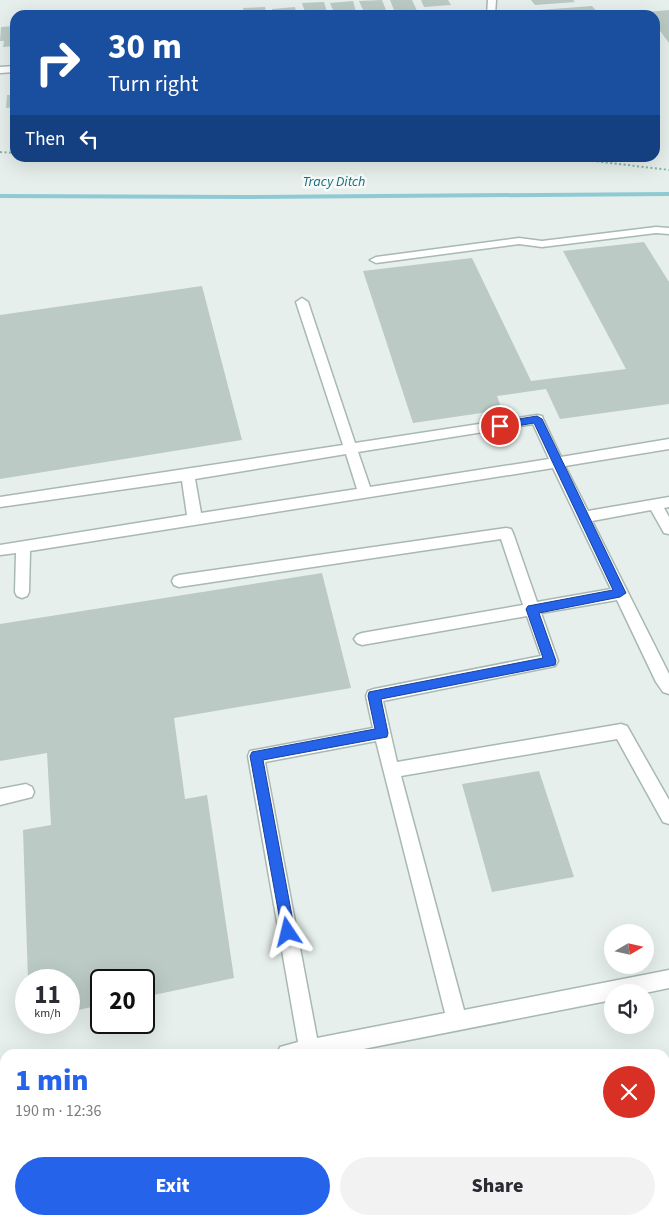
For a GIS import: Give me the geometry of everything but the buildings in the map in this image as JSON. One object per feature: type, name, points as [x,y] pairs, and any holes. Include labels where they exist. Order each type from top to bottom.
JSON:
[{"type":"street","points":[[376,260],[519,241],[542,244],[656,230],[669,231]]},
{"type":"street","points":[[302,302],[365,493]]},
{"type":"street","points":[[0,502],[351,450],[537,419],[620,593],[662,677],[669,686]]},
{"type":"street","points":[[0,550],[669,444]]},
{"type":"street","points":[[188,475],[195,520]]},
{"type":"street","points":[[584,517],[669,502]]},
{"type":"street","points":[[655,505],[669,529]]},
{"type":"street","points":[[179,581],[506,533],[550,661],[374,696],[391,770],[457,1021]]},
{"type":"street","points":[[22,592],[23,547]]},
{"type":"street","points":[[362,639],[620,593]]},
{"type":"street","points":[[391,770],[621,731],[669,816]]},
{"type":"street","points":[[309,1049],[256,756],[382,733]]},
{"type":"street","points":[[0,797],[26,792]]},
{"type":"street","points":[[314,1049],[669,980]]},
{"type":"path","points":[[602,162],[669,170]]},
{"type":"waterway","name":"Tracy Ditch","points":[[0,196],[244,197],[669,194]]},
{"type":"route","points":[[288,932],[256,756],[382,733],[374,696],[550,661],[532,609],[620,593],[537,419],[500,426]]}]
